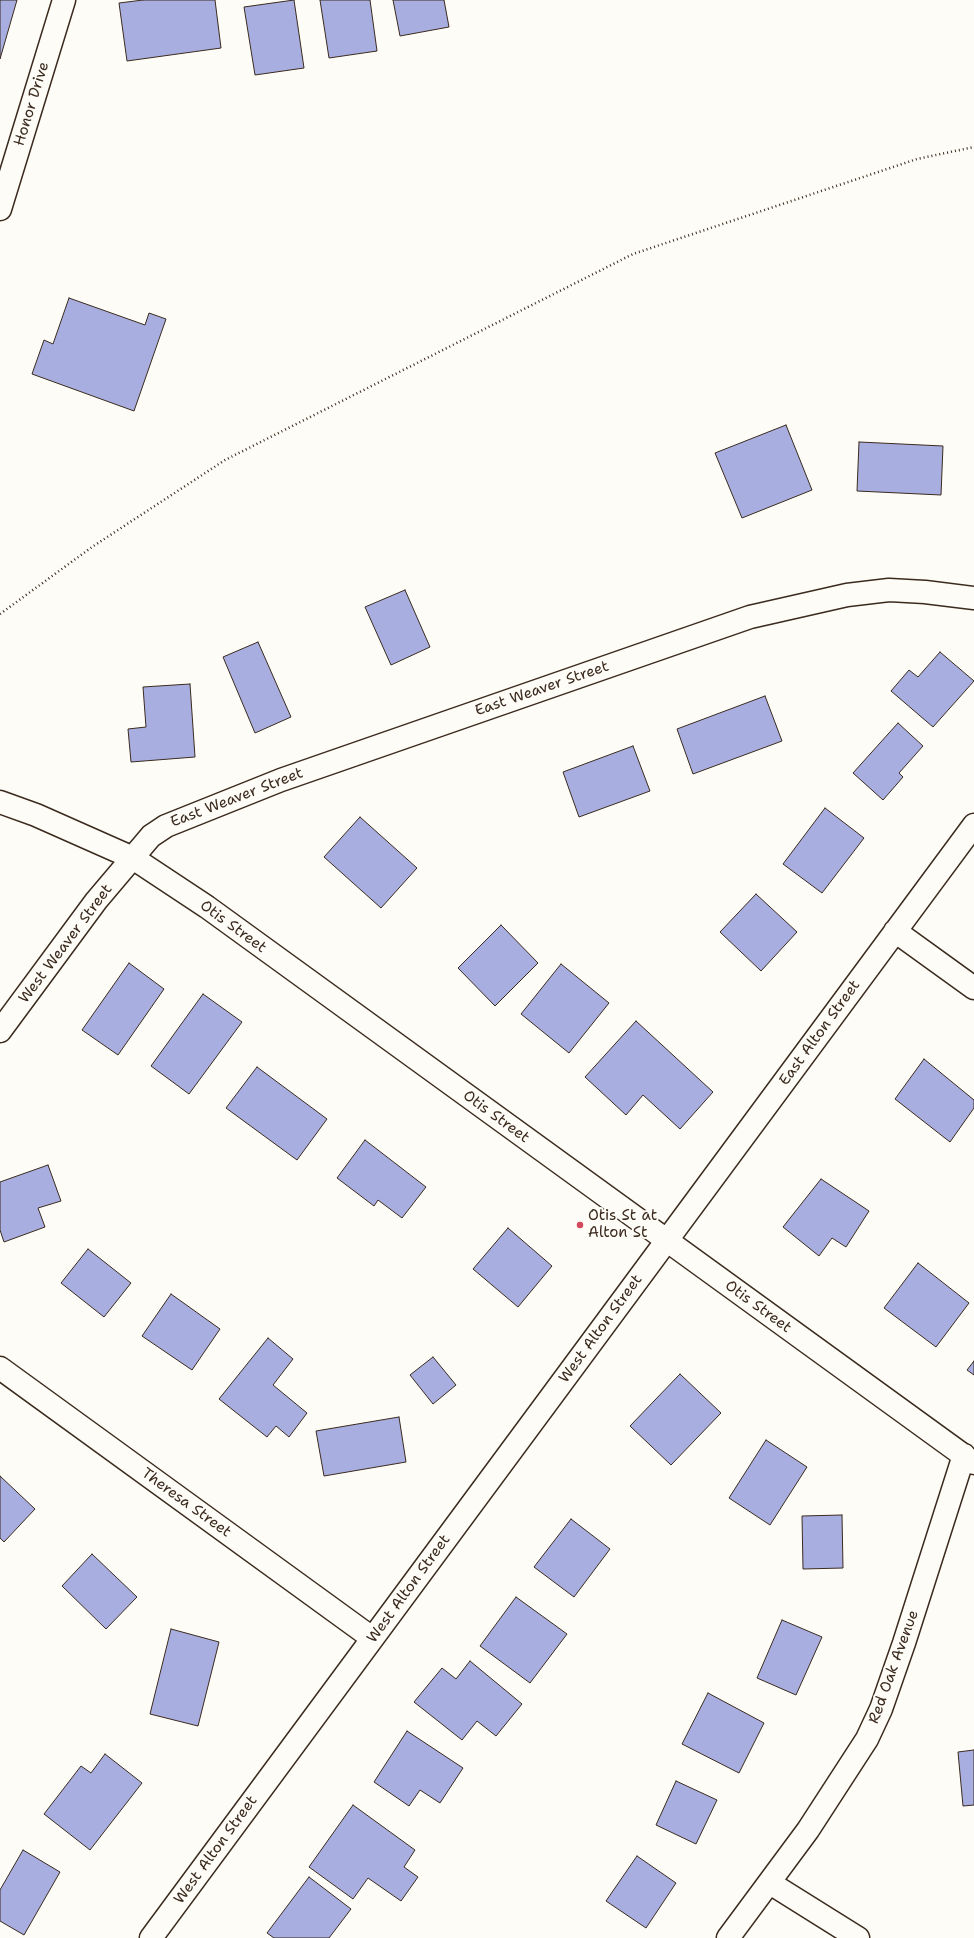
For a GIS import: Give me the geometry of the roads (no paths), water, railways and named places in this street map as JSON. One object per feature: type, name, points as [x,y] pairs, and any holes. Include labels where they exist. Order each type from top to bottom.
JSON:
[{"type":"street","name":"Honor Drive","points":[[0,209],[64,0]]},
{"type":"street","name":"East Weaver Street","points":[[133,858],[151,836],[166,826],[280,780],[750,617],[847,595],[889,590],[925,592],[974,598]]},
{"type":"street","name":"Otis Street","points":[[0,802],[36,815],[133,858],[207,907],[969,1459]]},
{"type":"street","name":"East Alton Street","points":[[667,1240],[974,825]]},
{"type":"street","name":"West Weaver Street","points":[[0,1031],[96,901],[133,858]]},
{"type":"street","points":[[896,931],[974,988]]},
{"type":"street","name":"West Alton Street","points":[[151,1938],[667,1240]]},
{"type":"street","name":"Theresa Street","points":[[0,1368],[372,1638]]},
{"type":"street","name":"Red Oak Avenue","points":[[728,1938],[808,1830],[867,1739],[881,1710],[969,1459]]},
{"type":"street","points":[[770,1883],[858,1938]]},
{"type":"place","name":"Otis St at Alton St","points":[[580,1225]]}]
